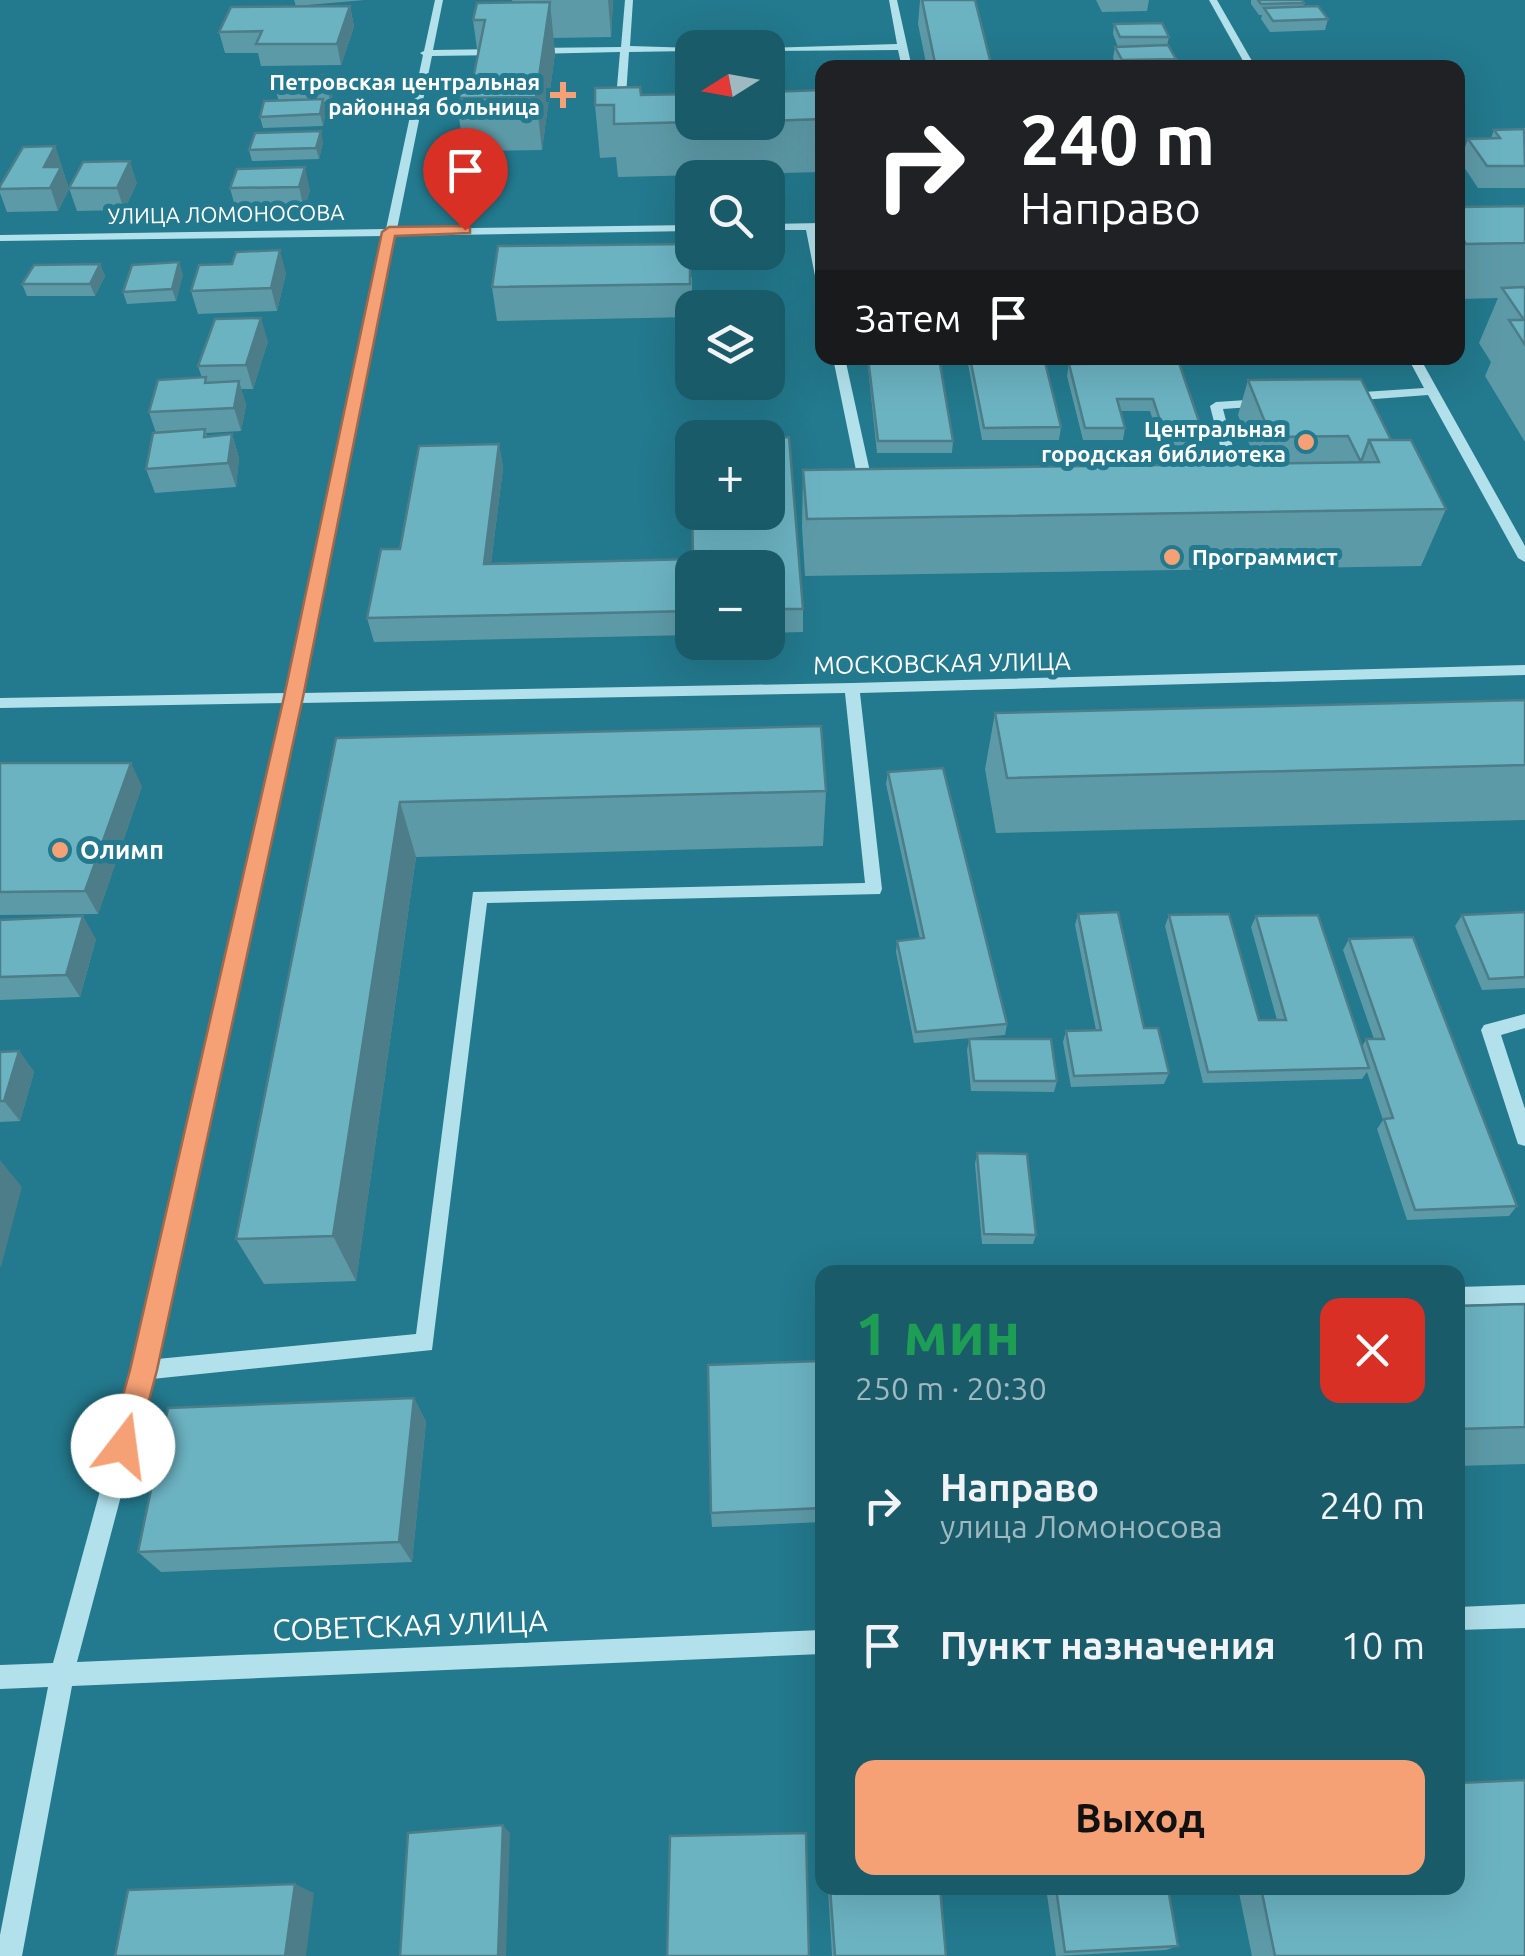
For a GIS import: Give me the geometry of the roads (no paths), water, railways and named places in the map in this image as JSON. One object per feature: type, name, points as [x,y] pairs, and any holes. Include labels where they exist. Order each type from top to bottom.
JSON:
[{"type":"street","points":[[9,1956],[62,1675],[144,1370],[294,697],[439,0]]},
{"type":"street","points":[[620,115],[629,0]]},
{"type":"street","points":[[893,0],[906,60]]},
{"type":"street","points":[[1213,0],[1247,60]]},
{"type":"street","points":[[785,48],[902,47]]},
{"type":"street","points":[[425,53],[675,48]]},
{"type":"street","points":[[785,227],[815,226]]},
{"type":"street","name":"УЛИЦА ЛОМОНОСОВА","points":[[0,238],[675,228]]},
{"type":"street","points":[[840,365],[869,498],[888,498]]},
{"type":"street","points":[[1418,365],[1525,558]]},
{"type":"street","points":[[1334,398],[1432,391]]},
{"type":"street","points":[[1220,498],[1239,498],[1216,406],[1275,402]]},
{"type":"street","name":"МОСКОВСКАЯ УЛИЦА","points":[[0,704],[1525,670]]},
{"type":"street","points":[[144,1370],[425,1343],[479,897],[874,889],[852,688]]},
{"type":"street","points":[[1525,1021],[1490,1030],[1525,1138]]},
{"type":"street","points":[[1465,1296],[1525,1294]]},
{"type":"street","points":[[1465,1619],[1525,1616]]},
{"type":"street","name":"СОВЕТСКАЯ УЛИЦА","points":[[0,1676],[815,1642]]},
{"type":"place","name":"Петровская центральная районная больница","points":[[563,95]]},
{"type":"place","name":"Центральная городская библиотека","points":[[1306,442]]},
{"type":"place","name":"Программист","points":[[1172,557]]},
{"type":"place","name":"Олимп","points":[[60,850]]}]
